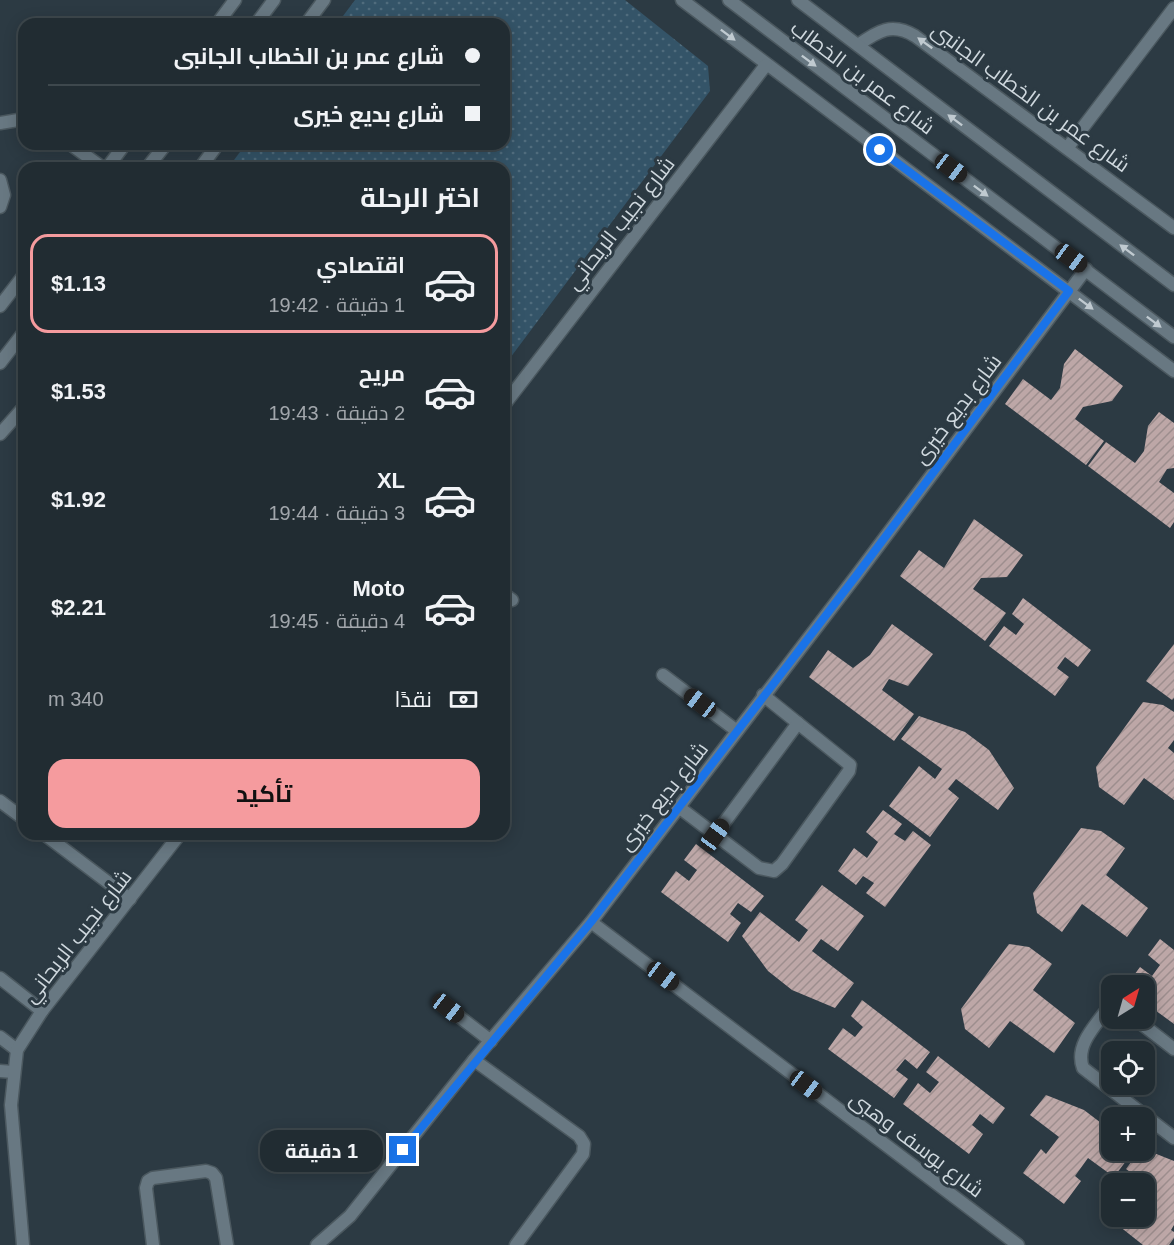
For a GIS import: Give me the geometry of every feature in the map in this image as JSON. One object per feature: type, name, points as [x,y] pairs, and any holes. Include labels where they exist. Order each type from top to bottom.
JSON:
[{"type":"street","points":[[222,18],[235,0]]},
{"type":"street","points":[[260,18],[274,0]]},
{"type":"street","points":[[310,18],[324,0]]},
{"type":"street","points":[[682,0],[1174,371]]},
{"type":"street","name":"شارع عمر بن الخطاب","points":[[729,0],[1174,337]]},
{"type":"street","name":"شارع عمر بن الخطاب","points":[[798,0],[1174,285]]},
{"type":"street","points":[[1068,147],[1174,8]]},
{"type":"street","name":"شارع عمر بن الخطاب الجانبى","points":[[858,45],[879,31],[892,28],[904,30],[1068,147],[1174,228]]},
{"type":"street","name":"شارع نجيب الريحاني","points":[[510,397],[766,65]]},
{"type":"street","points":[[0,123],[18,120]]},
{"type":"street","points":[[79,150],[96,162]]},
{"type":"street","points":[[110,162],[120,150]]},
{"type":"street","points":[[152,162],[161,150]]},
{"type":"street","points":[[0,180],[4,195],[0,207]]},
{"type":"street","name":"شارع بديع خيرى","points":[[317,1245],[350,1216],[474,1060],[591,922],[856,576],[1086,269]]},
{"type":"street","points":[[0,306],[18,283]]},
{"type":"street","points":[[0,363],[18,340]]},
{"type":"street","points":[[0,434],[18,414]]},
{"type":"street","points":[[663,675],[737,731]]},
{"type":"street","points":[[680,808],[759,868],[774,871],[782,864],[849,771],[850,765],[763,695]]},
{"type":"street","points":[[715,835],[798,723]]},
{"type":"street","points":[[0,801],[18,814]]},
{"type":"street","points":[[52,840],[130,899]]},
{"type":"street","name":"شارع نجيب الريحاني","points":[[23,1245],[11,1105],[17,1050],[42,1011],[175,840]]},
{"type":"street","name":"شارع يوسف وهبى","points":[[591,922],[1018,1245]]},
{"type":"street","points":[[0,978],[42,1011]]},
{"type":"street","points":[[448,1008],[491,1041]]},
{"type":"street","points":[[1101,1019],[1083,1044],[1078,1056],[1083,1068],[1174,1138]]},
{"type":"street","points":[[1148,1029],[1174,1049]]},
{"type":"street","points":[[0,1037],[17,1050]]},
{"type":"street","points":[[474,1060],[579,1136],[584,1144],[583,1154],[516,1245]]},
{"type":"street","points":[[0,1071],[13,1072]]},
{"type":"street","points":[[153,1245],[146,1188],[148,1181],[153,1178],[206,1171],[212,1173],[216,1178],[227,1245]]},
{"type":"shaded area","points":[[355,0],[625,0],[708,66],[710,91],[510,358],[510,162],[232,162],[242,150],[510,150],[510,18],[342,18]]},
{"type":"building","points":[[1075,349],[1123,386],[1112,401],[1083,407],[1075,419],[1104,441],[1086,465],[1005,404],[1023,379],[1051,400],[1060,388],[1064,364]]},
{"type":"building","points":[[1159,412],[1174,423],[1174,468],[1167,469],[1159,482],[1174,493],[1174,522],[1170,528],[1088,466],[1106,442],[1135,463],[1144,451],[1148,426]]},
{"type":"building","points":[[974,519],[1023,555],[1007,577],[981,578],[973,589],[1006,613],[985,641],[900,576],[919,550],[944,568]]},
{"type":"building","points":[[1023,598],[1091,650],[1078,667],[1065,657],[1057,668],[1069,677],[1055,696],[989,646],[1004,626],[1016,635],[1024,624],[1012,614]]},
{"type":"building","points":[[892,624],[933,654],[908,686],[889,679],[882,690],[914,714],[894,741],[809,677],[828,650],[853,668],[870,655]]},
{"type":"building","points":[[1174,644],[1174,698],[1172,700],[1146,681]]},
{"type":"building","points":[[1143,702],[1163,705],[1174,712],[1174,740],[1168,748],[1174,753],[1174,800],[1144,778],[1124,805],[1099,787],[1096,767]]},
{"type":"building","points":[[919,716],[965,732],[989,750],[1014,788],[998,810],[956,779],[948,789],[959,798],[930,837],[889,806],[919,766],[935,779],[942,769],[901,739]]},
{"type":"building","points":[[883,810],[902,824],[894,834],[905,841],[913,831],[931,845],[885,907],[866,893],[874,883],[863,876],[856,885],[838,871],[854,848],[867,858],[878,842],[866,832]]},
{"type":"building","points":[[1081,828],[1101,831],[1125,848],[1106,875],[1148,908],[1127,937],[1082,904],[1062,932],[1037,913],[1033,893]]},
{"type":"building","points":[[696,844],[764,896],[751,912],[738,903],[730,914],[741,923],[728,942],[661,892],[676,871],[689,881],[697,870],[684,860]]},
{"type":"building","points":[[822,885],[864,916],[838,951],[821,939],[812,951],[854,983],[835,1008],[792,990],[768,971],[742,936],[760,912],[799,942],[808,930],[795,920]]},
{"type":"building","points":[[1160,939],[1174,950],[1174,1024],[1155,1010],[1155,975],[1153,975],[1160,965],[1148,955]]},
{"type":"building","points":[[1009,944],[1029,947],[1052,964],[1033,990],[1075,1023],[1054,1053],[1010,1021],[989,1048],[965,1029],[961,1009]]},
{"type":"building","points":[[1140,967],[1151,975],[1134,975]]},
{"type":"building","points":[[862,1000],[930,1052],[917,1069],[905,1059],[896,1070],[908,1079],[894,1098],[828,1049],[843,1028],[855,1037],[863,1027],[851,1016]]},
{"type":"building","points":[[938,1056],[1005,1108],[993,1124],[980,1114],[972,1125],[983,1134],[969,1154],[903,1104],[918,1083],[930,1093],[939,1082],[926,1072]]},
{"type":"building","points":[[1046,1095],[1084,1110],[1101,1123],[1101,1161],[1126,1161],[1117,1173],[1109,1173],[1088,1158],[1075,1176],[1081,1181],[1064,1204],[1023,1173],[1041,1149],[1046,1154],[1059,1137],[1030,1115]]},
{"type":"building","points":[[1155,1153],[1174,1161],[1174,1225],[1171,1230],[1174,1232],[1174,1238],[1169,1245],[1143,1245],[1120,1227],[1155,1227],[1155,1173],[1132,1173],[1126,1169],[1132,1161],[1155,1161]]},
{"type":"route","points":[[403,1150],[474,1060],[591,922],[680,808],[1069,291],[880,150]]}]
